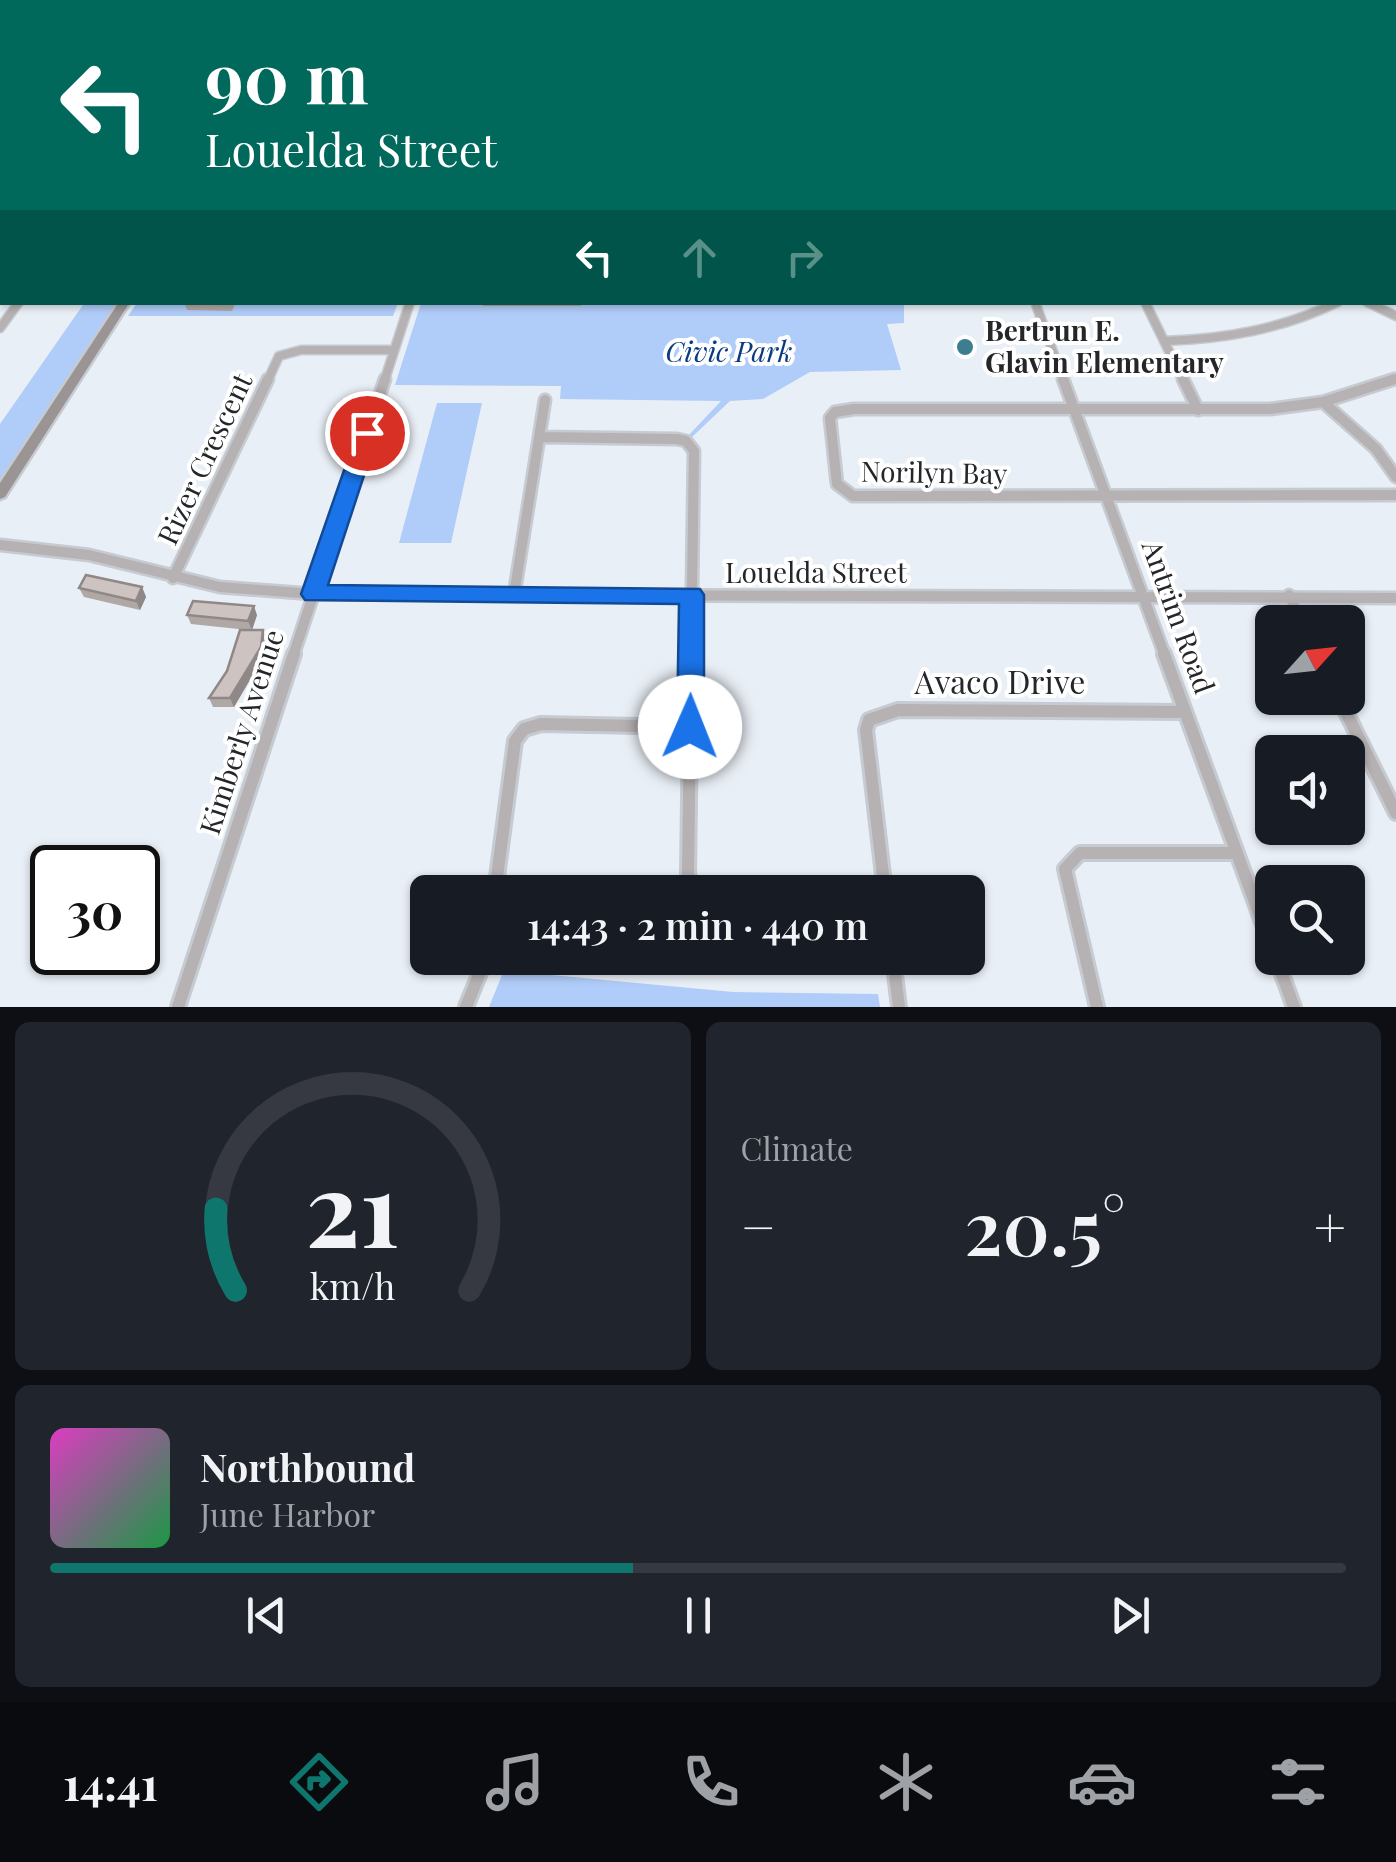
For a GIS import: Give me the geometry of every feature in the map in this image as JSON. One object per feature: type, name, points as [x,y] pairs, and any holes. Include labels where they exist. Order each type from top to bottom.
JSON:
[{"type":"main road","points":[[0,494],[123,305]]},
{"type":"street","points":[[0,328],[17,305]]},
{"type":"street","name":"Kimberly Avenue","points":[[178,1007],[409,305]]},
{"type":"street","name":"Antrim Road","points":[[1036,305],[1255,902]]},
{"type":"street","points":[[1146,305],[1198,410]]},
{"type":"street","points":[[1164,340],[1259,333],[1330,305]]},
{"type":"street","points":[[1373,305],[1396,316]]},
{"type":"street","name":"Rizer Crescent","points":[[173,578],[279,356],[301,350],[394,350]]},
{"type":"street","points":[[1075,410],[1270,409],[1323,402],[1396,379]]},
{"type":"street","points":[[514,595],[545,400]]},
{"type":"street","points":[[1323,402],[1376,449],[1396,478]]},
{"type":"street","name":"Norilyn Bay","points":[[1075,410],[835,412],[830,418],[836,484],[853,496],[1109,498]]},
{"type":"street","points":[[540,437],[677,439],[690,444],[694,451],[688,875]]},
{"type":"street","points":[[1109,498],[1396,495]]},
{"type":"street","name":"Louelda Street","points":[[0,544],[97,556],[173,578],[242,589],[313,594],[1396,598]]},
{"type":"street","points":[[1289,595],[1294,605]]},
{"type":"street","name":"Avaco Drive","points":[[883,875],[866,730],[869,720],[879,714],[898,710],[1186,712]]},
{"type":"street","points":[[1347,715],[1396,813]]},
{"type":"street","points":[[497,875],[515,742],[524,729],[540,724],[690,727]]},
{"type":"street","points":[[1097,1007],[1065,869],[1080,853],[1237,853]]},
{"type":"street","points":[[466,1007],[479,975]]},
{"type":"street","points":[[895,975],[900,1007]]},
{"type":"street","points":[[1282,975],[1294,1007]]},
{"type":"green space","points":[[83,305],[116,305],[0,480],[0,424]]},
{"type":"green space","points":[[136,305],[397,305],[393,316],[128,316]]},
{"type":"green space","name":"Civic Park","points":[[420,305],[904,305],[904,323],[887,324],[901,370],[810,372],[763,399],[730,401],[692,437],[688,436],[721,401],[560,399],[561,386],[395,385]]},
{"type":"green space","points":[[437,403],[482,403],[451,543],[399,543]]},
{"type":"green space","points":[[502,975],[552,975],[733,992],[878,994],[880,1007],[489,1007]]},
{"type":"building","points":[[86,575],[142,587],[136,601],[79,588]]},
{"type":"building","points":[[193,601],[254,606],[248,621],[187,615]]},
{"type":"building","points":[[240,630],[263,630],[261,647],[230,698],[209,698],[227,671]]},
{"type":"place","name":"Bertrun E. Glavin Elementary","points":[[965,347]]},
{"type":"route","points":[[367,433],[313,594],[691,595],[690,727]]}]
